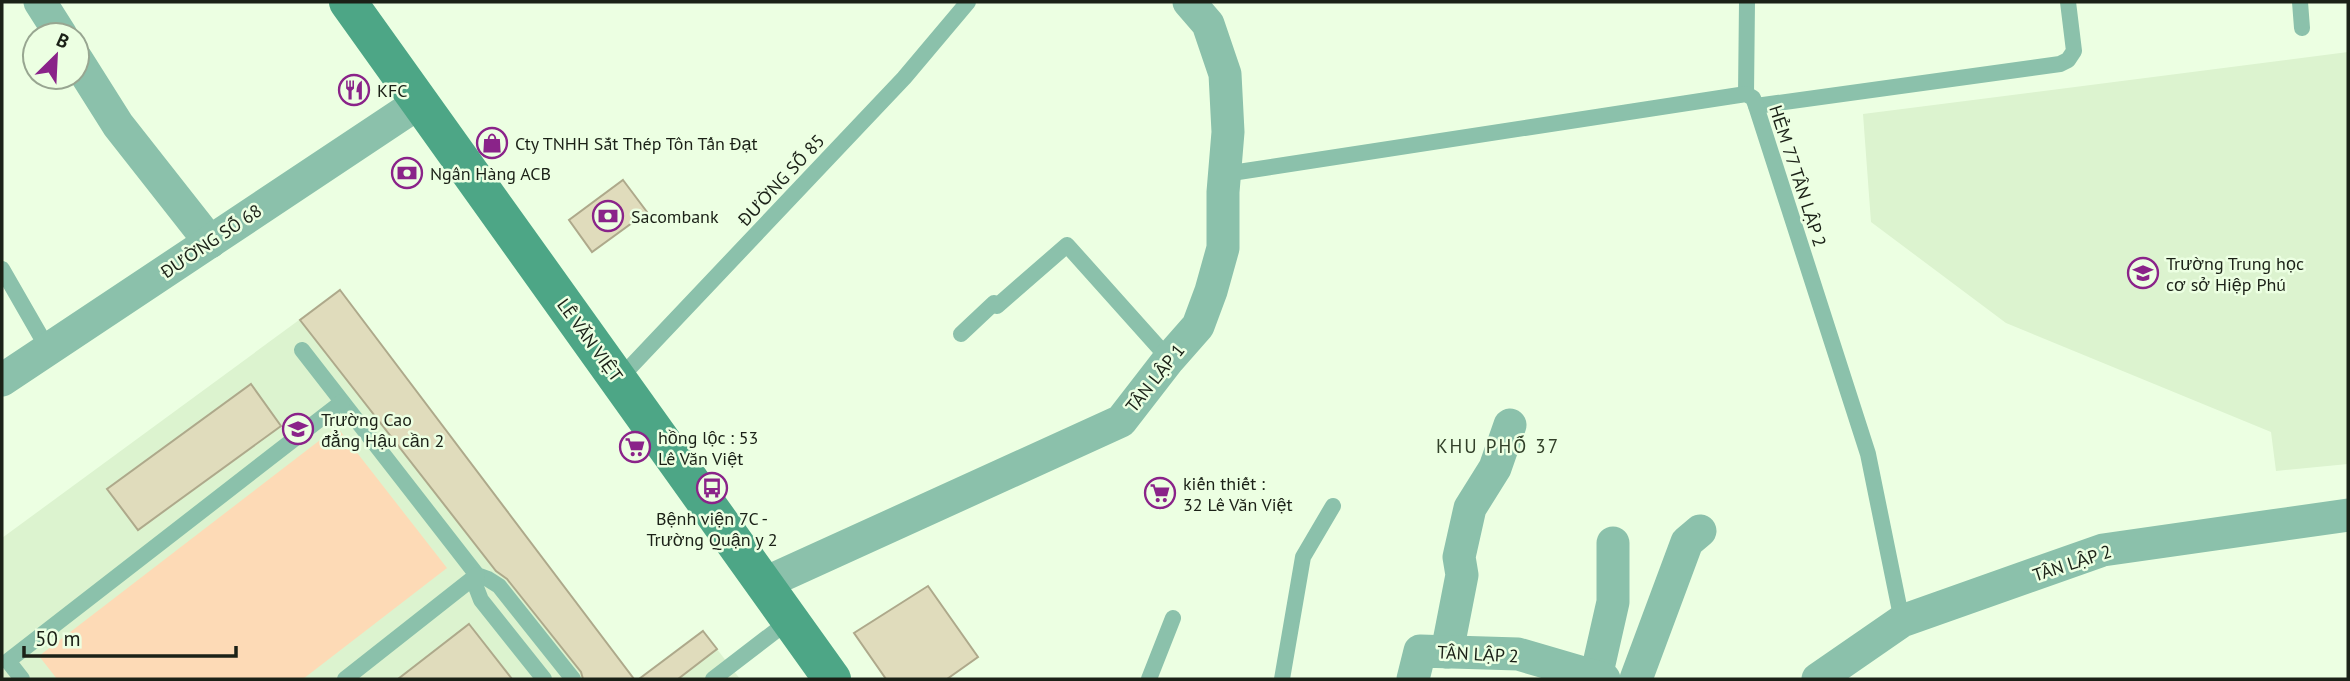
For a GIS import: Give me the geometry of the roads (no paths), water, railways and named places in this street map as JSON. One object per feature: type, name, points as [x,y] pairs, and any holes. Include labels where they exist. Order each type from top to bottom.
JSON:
[{"type":"main road","name":"LÊ VĂN VIỆT","points":[[348,2],[832,679]]},
{"type":"street","points":[[40,2],[52,21]]},
{"type":"street","name":"TÂN LẬP 1","points":[[764,584],[1121,421],[1169,359],[1199,326],[1223,248],[1228,132],[1225,74],[1208,24],[1189,2]]},
{"type":"street","points":[[91,82],[118,125],[209,242]]},
{"type":"street","name":"ĐƯỜNG SỐ 68","points":[[2,380],[420,102]]},
{"type":"street","points":[[1447,652],[1462,575],[1458,557],[1470,508],[1495,468],[1510,425]]},
{"type":"street","name":"TÂN LẬP 2","points":[[1818,679],[1902,621],[2103,550],[2348,515]]},
{"type":"street","points":[[1636,679],[1687,542],[1700,531]]},
{"type":"street","points":[[1600,678],[1613,602],[1613,542]]},
{"type":"street","name":"TÂN LẬP 2","points":[[1413,679],[1420,651],[1518,654],[1600,678]]},
{"type":"lane","name":"ĐƯỜNG SỐ 85","points":[[618,380],[904,78],[968,2]]},
{"type":"lane","points":[[1747,2],[1751,100],[2060,64],[2068,60],[2074,51],[2068,2]]},
{"type":"lane","points":[[2300,2],[2302,28]]},
{"type":"lane","name":"HẺM 77 TÂN LẬP 2","points":[[1225,174],[1751,100],[1868,454],[1902,621]]},
{"type":"lane","points":[[961,334],[994,303],[997,306],[1067,245],[1169,359]]},
{"type":"lane","points":[[2,269],[48,349]]},
{"type":"lane","points":[[302,350],[477,575],[499,586],[573,679]]},
{"type":"lane","points":[[22,679],[8,661],[342,402]]},
{"type":"lane","points":[[1282,679],[1303,557],[1333,506]]},
{"type":"lane","points":[[345,679],[477,575]]},
{"type":"lane","points":[[477,575],[476,587],[481,600],[544,679]]},
{"type":"lane","points":[[1149,679],[1172,618]]},
{"type":"lane","points":[[713,679],[790,620]]},
{"type":"place","name":"KFC","points":[[354,90]]},
{"type":"place","name":"Cty TNHH Sắt Thép Tôn Tấn Đạt","points":[[492,143]]},
{"type":"place","name":"Ngân Hàng ACB","points":[[407,173]]},
{"type":"place","name":"Sacombank","points":[[608,216]]},
{"type":"place","name":"Trường Trung học cơ sở Hiệp Phú","points":[[2143,273]]},
{"type":"place","name":"Trường Cao đẳng Hậu cần 2","points":[[298,429]]},
{"type":"place","name":"hồng lộc : 53 Lê Văn Việt","points":[[635,447]]},
{"type":"place","name":"Bệnh viện 7C - Trường Quận y 2","points":[[712,488]]},
{"type":"place","name":"kiến thiết : 32 Lê Văn Việt","points":[[1160,493]]},
{"type":"district","name":"KHU PHỐ 37","points":[[1498,446]]}]
